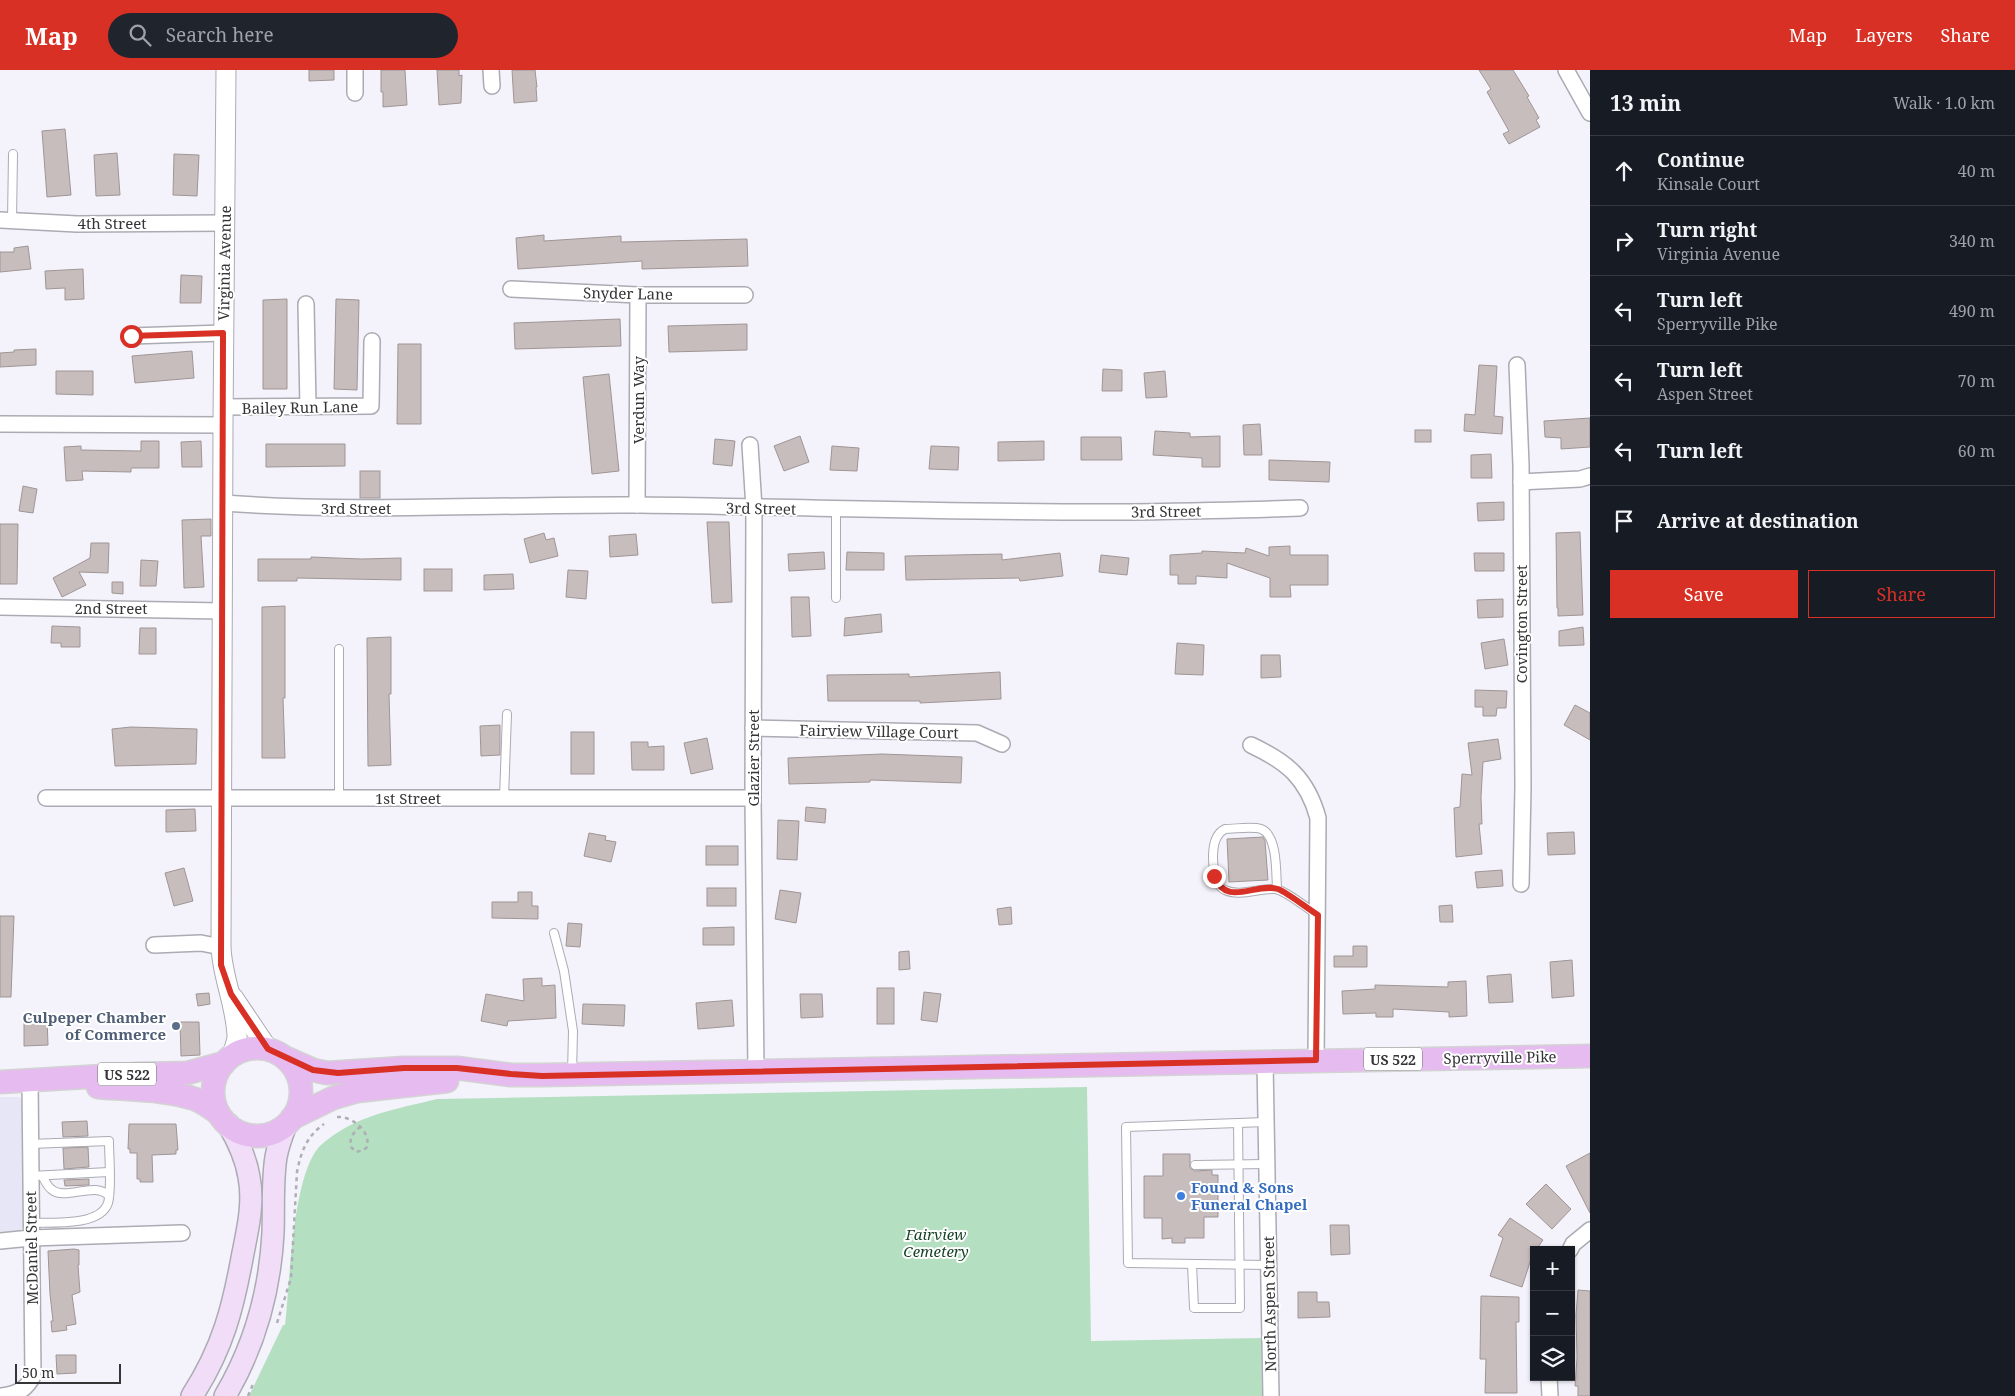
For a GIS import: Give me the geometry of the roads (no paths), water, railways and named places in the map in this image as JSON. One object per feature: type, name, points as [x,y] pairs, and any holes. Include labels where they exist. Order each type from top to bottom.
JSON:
[{"type":"main road","name":"US 522","points":[[0,1082],[187,1073],[228,1059],[244,1049],[256,1048],[277,1054]]},
{"type":"main road","name":"Sperryville Pike","points":[[277,1054],[313,1070],[327,1073],[404,1068],[457,1068],[511,1074],[572,1075],[1590,1056]]},
{"type":"main road","points":[[226,1396],[246,1355],[265,1290],[273,1234],[276,1154],[289,1122],[298,1107],[301,1094],[300,1081],[294,1068],[277,1054]]},
{"type":"main road","points":[[192,1396],[208,1371],[227,1328],[239,1278],[249,1221],[251,1188],[243,1152],[214,1100],[213,1086],[217,1073],[228,1059]]},
{"type":"main road","name":"Sperryville Pike","points":[[289,1122],[333,1098],[357,1091],[511,1074]]},
{"type":"main road","name":"US 522","points":[[30,1081],[175,1095],[196,1100],[238,1131],[250,1135],[263,1135],[275,1132],[289,1122]]},
{"type":"street","name":"Virginia Avenue","points":[[226,70],[222,503],[221,965],[231,994],[237,1038],[228,1059]]},
{"type":"street","points":[[354,70],[355,93]]},
{"type":"street","points":[[491,70],[492,86]]},
{"type":"street","points":[[1566,70],[1590,113]]},
{"type":"street","name":"4th Street","points":[[6,220],[77,224],[224,223]]},
{"type":"street","name":"Snyder Lane","points":[[511,290],[638,295],[745,295]]},
{"type":"street","name":"Verdun Way","points":[[637,506],[638,295]]},
{"type":"street","points":[[306,304],[308,407]]},
{"type":"street","points":[[131,336],[223,333]]},
{"type":"street","name":"Bailey Run Lane","points":[[223,416],[308,407],[371,406],[372,341]]},
{"type":"street","name":"Covington Street","points":[[1517,365],[1521,482],[1524,787],[1520,884]]},
{"type":"street","points":[[0,424],[223,416]]},
{"type":"street","name":"Glazier Street","points":[[750,445],[754,508],[752,728],[756,1072]]},
{"type":"street","points":[[1521,482],[1580,479],[1590,476]]},
{"type":"street","name":"3rd Street","points":[[222,503],[341,509],[637,506],[1132,512],[1300,508]]},
{"type":"street","name":"2nd Street","points":[[0,607],[222,611]]},
{"type":"street","name":"Fairview Village Court","points":[[752,728],[977,733],[1002,744]]},
{"type":"street","points":[[1251,745],[1281,761],[1295,772],[1306,786],[1314,801],[1318,818],[1316,1060]]},
{"type":"street","name":"1st Street","points":[[46,798],[753,798]]},
{"type":"street","points":[[154,945],[201,943],[221,947]]},
{"type":"street","name":"Virginia Avenue","points":[[231,994],[277,1054]]},
{"type":"street","name":"North Aspen Street","points":[[1265,1062],[1270,1396]]},
{"type":"street","name":"McDaniel Street","points":[[2,1396],[23,1390],[30,1383],[33,1376],[30,1230],[36,1176],[30,1144],[30,1081]]},
{"type":"street","points":[[0,1241],[30,1230],[182,1233]]},
{"type":"street","points":[[1572,1246],[1590,1230]]},
{"type":"street","points":[[1549,1381],[1550,1396]]},
{"type":"lane","points":[[6,220],[13,154]]},
{"type":"lane","points":[[836,509],[836,598]]},
{"type":"lane","points":[[339,649],[339,799]]},
{"type":"lane","points":[[504,798],[506,714]]},
{"type":"lane","points":[[1277,889],[1273,843],[1266,832],[1261,829],[1225,830],[1220,832],[1214,843],[1214,876],[1223,890],[1231,892],[1277,889],[1318,915]]},
{"type":"lane","points":[[554,933],[564,971],[573,1031],[572,1075]]},
{"type":"lane","points":[[1266,1122],[1126,1127],[1128,1263],[1268,1265]]},
{"type":"lane","points":[[1192,1264],[1194,1308],[1240,1308],[1238,1264],[1238,1123]]},
{"type":"lane","points":[[30,1144],[109,1141],[109,1196],[105,1208],[93,1218],[30,1230]]},
{"type":"lane","points":[[1194,1165],[1267,1164]]},
{"type":"lane","points":[[36,1176],[109,1172]]},
{"type":"lane","points":[[36,1176],[54,1192],[97,1190],[104,1191],[109,1196]]},
{"type":"place","name":"Culpeper Chamber of Commerce","points":[[176,1026]]},
{"type":"place","name":"Found & Sons Funeral Chapel","points":[[1181,1196]]},
{"type":"park label","name":"Fairview Cemetery","points":[[936,1242]]}]
